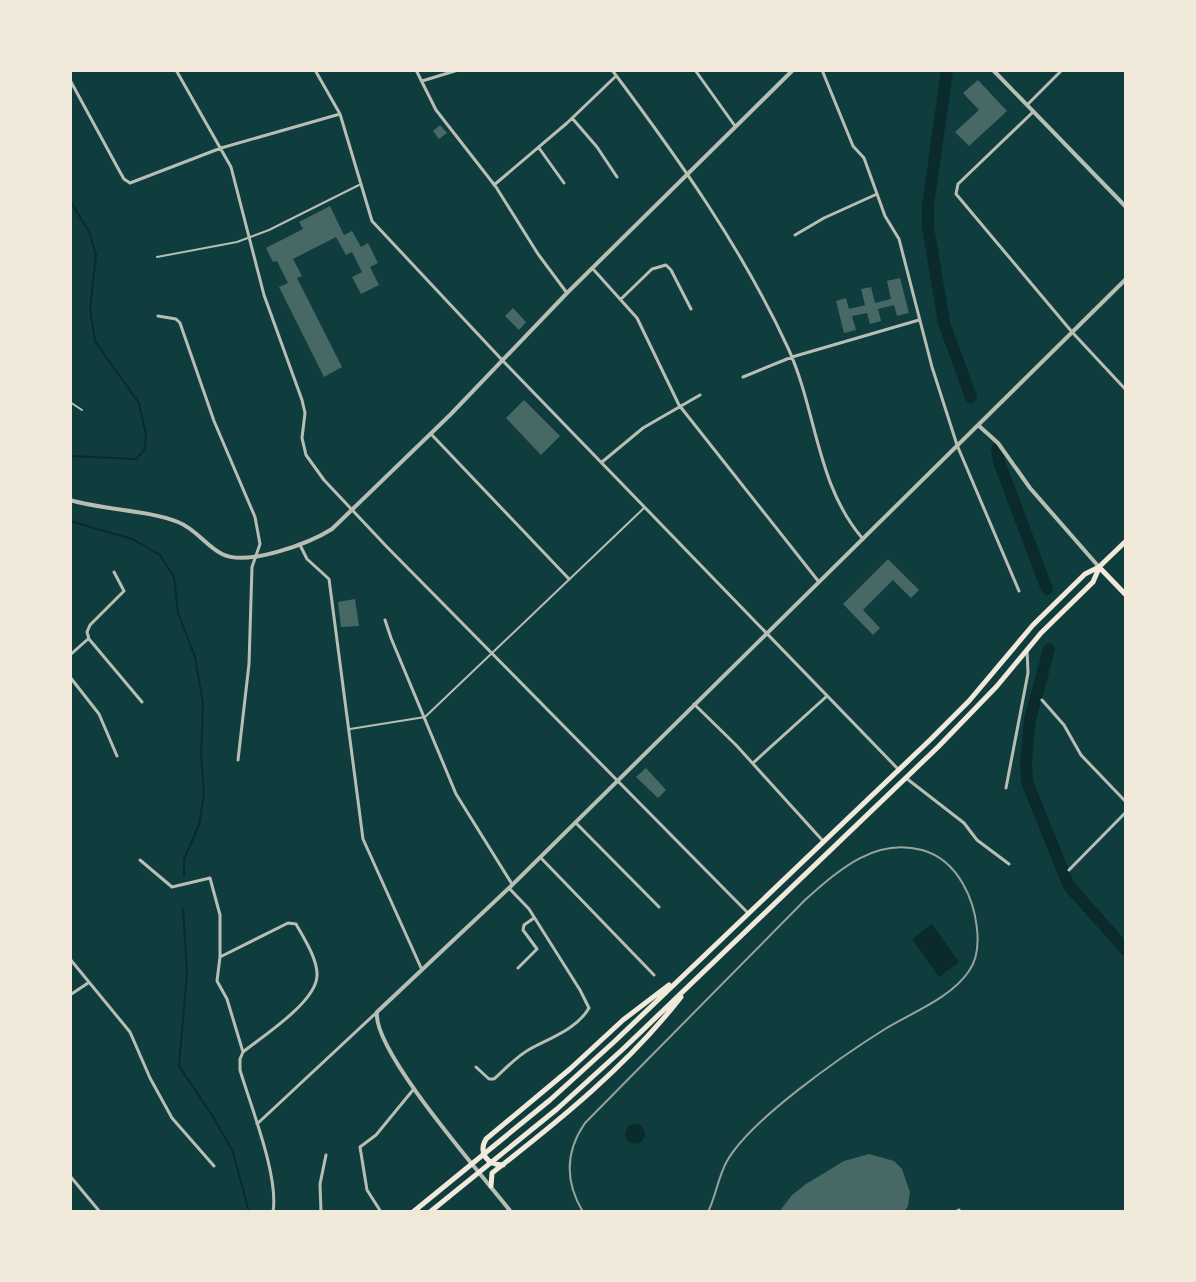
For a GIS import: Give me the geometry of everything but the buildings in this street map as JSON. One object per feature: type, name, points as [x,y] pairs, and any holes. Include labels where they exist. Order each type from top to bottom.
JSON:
[{"type":"main road","points":[[413,1212],[550,1100],[615,1041],[969,701],[1033,625],[1085,574],[1099,567],[1126,541]]},
{"type":"main road","points":[[1099,567],[1126,595]]},
{"type":"main road","points":[[430,1212],[557,1109],[623,1049],[906,778],[976,709],[1027,649],[1093,582],[1099,567]]},
{"type":"main road","points":[[503,1165],[493,1164],[485,1156],[482,1149],[486,1139],[623,1020],[683,976]]},
{"type":"main road","points":[[491,1186],[492,1173],[582,1099],[644,1041],[691,983]]},
{"type":"street","points":[[176,70],[231,167],[264,295],[302,400],[305,413],[302,438],[306,455],[351,510],[749,913]]},
{"type":"street","points":[[315,70],[340,114],[372,221],[504,362],[898,769]]},
{"type":"street","points":[[416,70],[436,110],[494,185],[567,293]]},
{"type":"street","points":[[422,81],[458,70]]},
{"type":"street","points":[[612,70],[723,229],[764,300],[792,357],[836,502],[863,539]]},
{"type":"street","points":[[695,70],[735,126]]},
{"type":"street","points":[[70,500],[178,522],[197,532],[213,549],[227,557],[256,556],[314,541],[332,529],[431,434],[504,362],[567,293],[793,70]]},
{"type":"street","points":[[822,70],[853,146],[864,158],[885,216],[899,239],[919,320],[957,445],[1019,591]]},
{"type":"street","points":[[993,70],[1126,207]]},
{"type":"street","points":[[1026,105],[1062,70]]},
{"type":"street","points":[[494,185],[616,76]]},
{"type":"street","points":[[70,80],[124,179],[130,183],[221,148],[340,114]]},
{"type":"street","points":[[1033,112],[956,189],[958,198],[1072,332],[1126,390]]},
{"type":"street","points":[[572,118],[617,177]]},
{"type":"street","points":[[539,148],[564,183]]},
{"type":"street","points":[[795,235],[877,194]]},
{"type":"street","points":[[621,299],[652,269],[666,265],[691,309]]},
{"type":"street","points":[[593,268],[637,318],[679,405],[819,582]]},
{"type":"street","points":[[257,1124],[540,857],[1126,279]]},
{"type":"street","points":[[158,316],[176,319],[180,323],[217,429],[255,517],[260,544],[252,567],[249,664],[238,760]]},
{"type":"street","points":[[743,377],[792,357],[919,320]]},
{"type":"street","points":[[602,462],[643,428],[700,395]]},
{"type":"street","points":[[978,425],[998,443],[1030,488],[1099,567]]},
{"type":"street","points":[[431,434],[569,579]]},
{"type":"street","points":[[300,545],[311,564],[329,579],[363,839],[422,970]]},
{"type":"street","points":[[114,572],[124,591],[90,625],[89,639],[142,702]]},
{"type":"street","points":[[385,620],[456,794],[510,886],[588,1004],[588,1011],[575,1023],[544,1044],[529,1049],[494,1079],[489,1079],[476,1067]]},
{"type":"street","points":[[70,655],[89,639]]},
{"type":"street","points":[[1006,788],[1028,673],[1027,649]]},
{"type":"street","points":[[70,677],[99,714],[117,756]]},
{"type":"street","points":[[752,764],[827,696]]},
{"type":"street","points":[[1042,700],[1064,725],[1081,755],[1126,802]]},
{"type":"street","points":[[694,704],[823,841]]},
{"type":"street","points":[[906,778],[964,823],[977,840],[1009,864]]},
{"type":"street","points":[[1069,870],[1126,812]]},
{"type":"street","points":[[575,822],[659,907]]},
{"type":"street","points":[[540,857],[654,975]]},
{"type":"street","points":[[140,860],[172,887],[210,878],[220,915],[217,981],[227,999],[243,1052]]},
{"type":"street","points":[[518,968],[537,949],[523,930],[524,925],[534,918]]},
{"type":"street","points":[[220,957],[288,923],[296,924],[316,970],[317,979],[306,1000],[243,1052],[240,1059],[240,1070],[275,1200],[273,1212]]},
{"type":"street","points":[[70,959],[130,1032],[172,1118],[214,1166]]},
{"type":"street","points":[[70,995],[88,983]]},
{"type":"street","points":[[377,1012],[380,1030],[414,1089],[511,1212]]},
{"type":"street","points":[[381,1212],[367,1190],[360,1147],[383,1127],[414,1089]]},
{"type":"street","points":[[321,1212],[320,1184],[326,1155]]},
{"type":"street","points":[[70,1176],[100,1212]]},
{"type":"lane","points":[[157,257],[237,242],[360,185]]},
{"type":"lane","points":[[70,402],[82,410]]},
{"type":"lane","points":[[350,729],[425,717],[645,507]]},
{"type":"water","points":[[932,924],[959,962],[939,977],[912,939]]},
{"type":"water","points":[[635,1124],[642,1127],[645,1134],[642,1141],[635,1144],[628,1141],[625,1134],[628,1127]]},
{"type":"waterway","points":[[947,70],[928,206],[928,227],[944,323],[971,397]]},
{"type":"waterway","points":[[70,200],[90,234],[96,255],[90,309],[95,341],[139,403],[146,435],[145,449],[136,459],[70,456]]},
{"type":"waterway","points":[[997,449],[999,462],[1047,589]]},
{"type":"waterway","points":[[70,521],[132,539],[160,555],[174,577],[178,613],[195,657],[203,704],[201,754],[204,794],[199,825],[184,859],[184,876]]},
{"type":"waterway","points":[[1049,649],[1030,720],[1027,782],[1069,886],[1126,950]]},
{"type":"waterway","points":[[183,909],[187,972],[179,1066],[233,1152],[249,1212]]},
{"type":"railway","points":[[583,1212],[573,1190],[570,1167],[574,1145],[585,1123],[806,899],[845,867],[873,852],[905,847],[929,852],[941,859],[963,884],[975,915],[977,951],[969,971],[941,997],[885,1029],[822,1072],[756,1126],[727,1161],[708,1212]]}]
